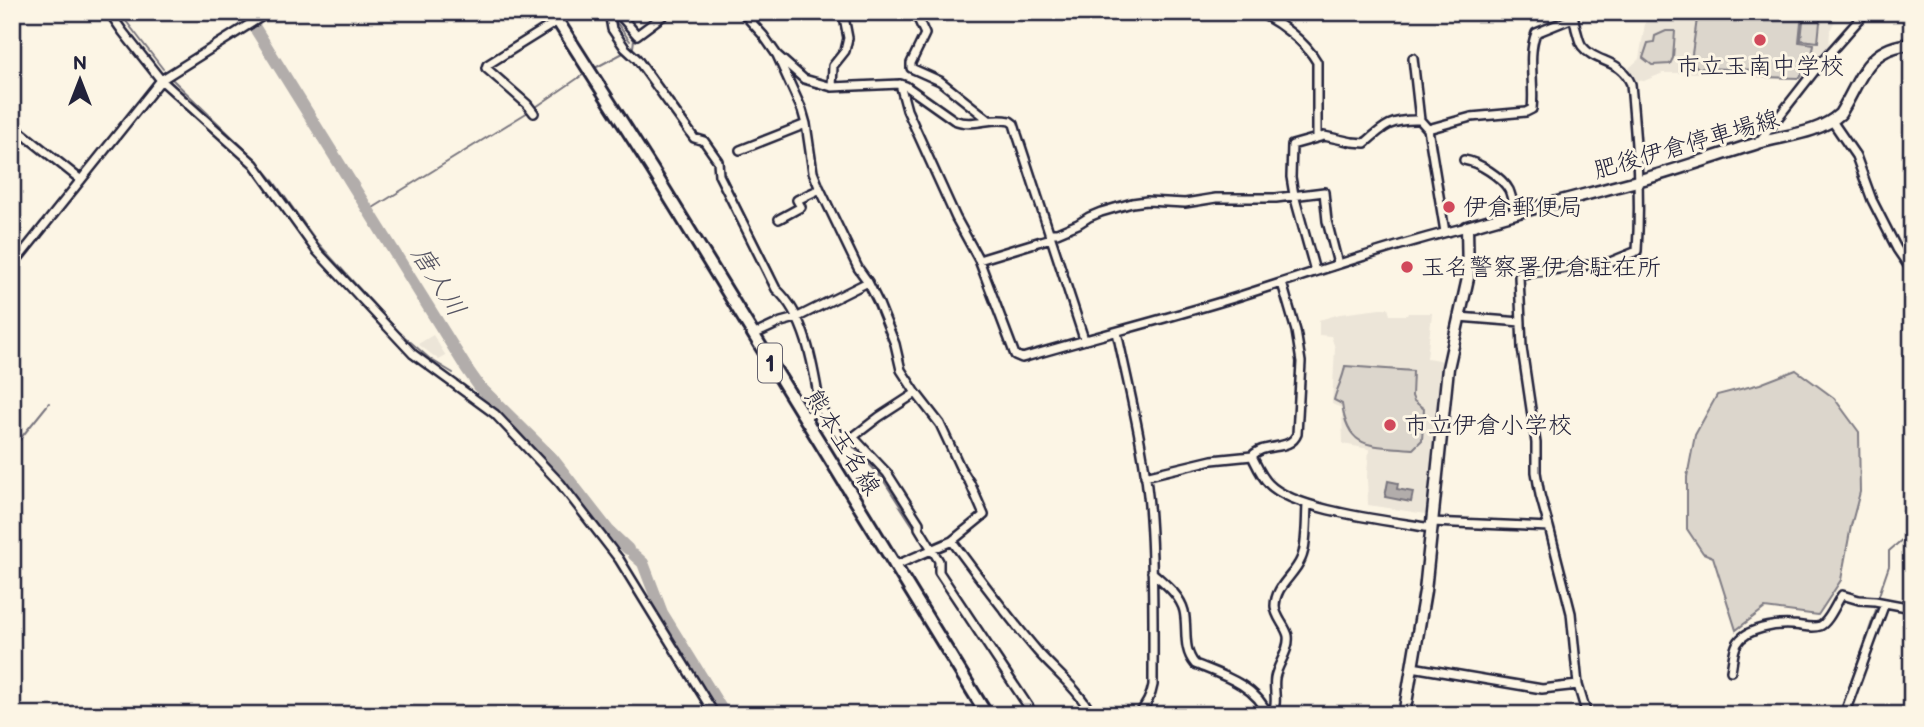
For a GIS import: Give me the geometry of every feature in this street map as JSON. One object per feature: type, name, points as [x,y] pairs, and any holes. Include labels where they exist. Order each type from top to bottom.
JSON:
[{"type":"main road","name":"熊本玉名線","points":[[555,17],[652,169],[987,715]]},
{"type":"main road","points":[[1832,121],[1840,114],[1872,60],[1892,48],[1912,44]]},
{"type":"main road","name":"肥後伊倉停車場線","points":[[1467,227],[1640,180],[1759,143],[1814,130],[1832,121]]},
{"type":"main road","points":[[1404,715],[1425,592],[1448,368],[1468,278],[1467,227]]},
{"type":"street","points":[[109,12],[161,80],[254,164],[316,250],[413,354],[495,414],[560,483],[619,559],[715,715]]},
{"type":"street","points":[[12,266],[161,80],[269,12]]},
{"type":"street","points":[[532,111],[486,68],[487,65],[555,17],[572,12]]},
{"type":"street","points":[[609,12],[612,29],[626,50],[637,59],[694,138],[704,141],[718,161],[719,175],[776,289],[784,296],[796,318],[810,353],[820,407],[844,442],[916,393]]},
{"type":"street","points":[[617,12],[637,35],[668,12]]},
{"type":"street","points":[[742,12],[777,54],[804,79],[832,87],[900,84],[961,123],[1005,119],[1014,124],[1084,339]]},
{"type":"street","points":[[832,87],[834,66],[845,51],[848,38],[844,12]]},
{"type":"street","points":[[915,12],[925,34],[911,68],[940,80],[989,120]]},
{"type":"street","points":[[1258,12],[1288,30],[1311,52],[1317,62],[1317,137]]},
{"type":"street","points":[[1759,143],[1820,64],[1866,12]]},
{"type":"street","points":[[1428,128],[1471,117],[1526,112],[1532,108],[1532,52],[1536,33],[1574,15],[1580,45],[1588,52],[1622,69],[1631,84],[1640,180],[1637,251],[1610,262],[1519,276],[1522,348],[1536,443],[1536,472],[1571,612],[1578,685],[1587,715]]},
{"type":"street","points":[[777,54],[802,110],[820,189],[858,268],[868,282],[895,344],[901,370],[940,424],[984,514],[952,541],[894,566]]},
{"type":"street","points":[[1413,58],[1420,120],[1428,128],[1445,232]]},
{"type":"street","points":[[900,84],[907,110],[979,260],[1014,355],[1022,358],[1467,227]]},
{"type":"street","points":[[1315,271],[1294,195],[1292,145],[1324,136],[1365,143],[1385,125],[1395,121],[1420,120]]},
{"type":"street","points":[[1832,121],[1856,156],[1872,200],[1897,249],[1912,271]]},
{"type":"street","points":[[740,150],[806,124]]},
{"type":"street","points":[[12,125],[81,180]]},
{"type":"street","points":[[1464,160],[1489,170],[1508,189],[1515,212]]},
{"type":"street","points":[[779,219],[800,207],[797,200],[820,189]]},
{"type":"street","points":[[979,260],[1050,236],[1101,212],[1139,202],[1276,198],[1324,192],[1327,221],[1338,264]]},
{"type":"street","points":[[753,335],[780,322],[796,318],[868,282]]},
{"type":"street","points":[[1145,476],[1212,460],[1252,456],[1257,450],[1291,443],[1295,439],[1301,362],[1296,331],[1282,283]]},
{"type":"street","points":[[1459,317],[1521,321]]},
{"type":"street","points":[[1116,332],[1134,411],[1150,516],[1153,685],[1151,696],[1138,715]]},
{"type":"street","points":[[1912,372],[1912,385]]},
{"type":"street","points":[[804,419],[820,407]]},
{"type":"street","points":[[850,439],[887,473],[919,523],[919,528],[939,561],[939,572],[1034,715]]},
{"type":"street","points":[[1252,456],[1269,485],[1307,505],[1431,525],[1549,527]]},
{"type":"street","points":[[1152,572],[1184,610],[1188,652],[1195,664],[1234,680],[1263,703],[1269,715],[1275,709],[1275,676],[1288,637],[1276,610],[1276,599],[1278,591],[1303,556],[1307,505]]},
{"type":"street","points":[[952,541],[1002,609],[1075,689],[1092,715]]},
{"type":"street","points":[[1731,671],[1737,642],[1758,629],[1778,624],[1820,626],[1842,594],[1859,600],[1912,608]]},
{"type":"street","points":[[1844,715],[1885,603]]},
{"type":"street","points":[[1412,667],[1542,689],[1578,685]]},
{"type":"shaded area","name":"市立玉南中学校","points":[[1647,12],[1839,12],[1830,30],[1829,51],[1803,79],[1757,78],[1757,73],[1663,73],[1644,81],[1633,80],[1627,70],[1639,59]]},
{"type":"shaded area","name":"市立玉南中学校","points":[[1698,12],[1802,12],[1799,42],[1814,44],[1811,63],[1799,78],[1763,77],[1761,70],[1698,68],[1691,61]]},
{"type":"shaded area","points":[[1804,12],[1821,12],[1818,42],[1801,40]]},
{"type":"shaded area","points":[[1666,31],[1675,31],[1673,58],[1670,64],[1652,65],[1643,58],[1648,43],[1654,42],[1655,36]]},
{"type":"shaded area","name":"市立伊倉小学校","points":[[1388,308],[1390,315],[1432,313],[1427,358],[1445,361],[1426,514],[1368,505],[1369,449],[1343,444],[1342,408],[1332,404],[1335,348],[1331,336],[1319,335],[1319,320],[1340,314]]},
{"type":"shaded area","points":[[433,335],[446,356],[439,360],[418,344]]},
{"type":"shaded area","points":[[1345,366],[1413,371],[1412,396],[1424,409],[1422,440],[1413,449],[1375,446],[1365,443],[1350,431],[1342,404],[1334,400]]},
{"type":"shaded area","points":[[1796,370],[1834,398],[1859,432],[1860,492],[1841,580],[1818,615],[1765,608],[1736,630],[1713,557],[1703,553],[1687,529],[1687,477],[1695,435],[1717,395],[1760,384]]},
{"type":"shaded area","points":[[1388,481],[1398,483],[1397,489],[1413,492],[1411,502],[1385,497]]},
{"type":"waterway","points":[[119,12],[163,69]]},
{"type":"waterway","name":"唐人川","points":[[245,12],[479,386],[552,458],[608,530],[628,549]]},
{"type":"waterway","points":[[636,41],[675,12]]},
{"type":"waterway","points":[[614,19],[630,41]]},
{"type":"waterway","points":[[621,22],[634,40],[630,49]]},
{"type":"waterway","points":[[595,68],[625,52]]},
{"type":"waterway","points":[[638,52],[699,136]]},
{"type":"waterway","points":[[533,109],[584,74]]},
{"type":"waterway","points":[[173,80],[251,155],[272,179],[318,243],[398,331],[430,359],[453,373]]},
{"type":"waterway","points":[[368,211],[528,112]]},
{"type":"waterway","points":[[723,172],[774,274]]},
{"type":"waterway","points":[[810,343],[814,358]]},
{"type":"waterway","points":[[822,398],[826,409]]},
{"type":"waterway","points":[[12,449],[49,403]]},
{"type":"waterway","points":[[849,442],[882,478],[913,526]]},
{"type":"waterway","points":[[1878,598],[1889,566],[1889,551],[1912,531]]},
{"type":"waterway","name":"唐人川","points":[[634,555],[643,563],[662,613],[725,715]]},
{"type":"waterway","points":[[942,569],[977,623]]},
{"type":"waterway","points":[[1840,715],[1878,604]]},
{"type":"place","name":"市立玉南中学校","points":[[1760,40]]},
{"type":"place","name":"伊倉郵便局","points":[[1449,207]]},
{"type":"place","name":"玉名警察署伊倉駐在所","points":[[1407,267]]},
{"type":"place","name":"市立伊倉小学校","points":[[1390,425]]}]
